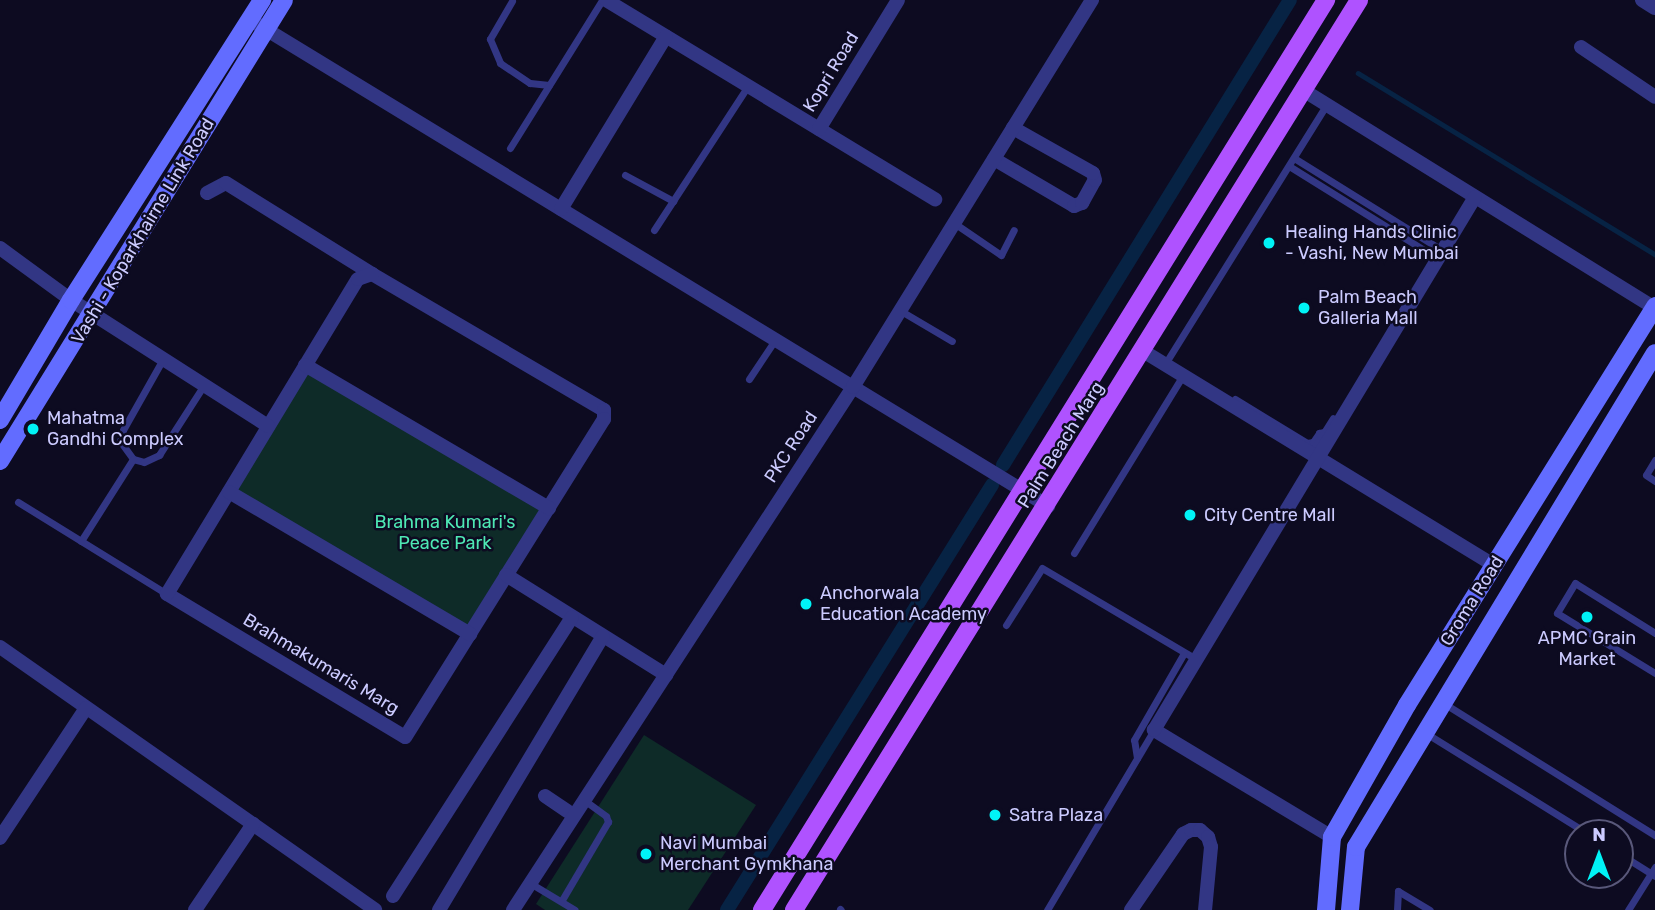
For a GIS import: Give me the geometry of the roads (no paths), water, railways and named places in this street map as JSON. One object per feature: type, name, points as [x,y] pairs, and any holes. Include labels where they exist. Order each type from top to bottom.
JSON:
[{"type":"main road","name":"Vashi - Koparkhairne Link Road","points":[[0,420],[71,300],[262,0]]},
{"type":"main road","name":"Vashi - Koparkhairne Link Road","points":[[0,461],[284,0]]},
{"type":"main road","name":"Palm Beach Marg","points":[[762,910],[1326,0]]},
{"type":"main road","name":"Palm Beach Marg","points":[[797,909],[1359,0]]},
{"type":"main road","name":"Groma Road","points":[[1326,910],[1332,837],[1407,705],[1655,307]]},
{"type":"main road","name":"Groma Road","points":[[1350,910],[1356,847],[1441,702],[1655,353]]},
{"type":"main road","points":[[1407,705],[1427,727]]},
{"type":"street","points":[[604,0],[935,199]]},
{"type":"street","name":"Kopri Road","points":[[819,129],[898,0]]},
{"type":"street","name":"PKC Road","points":[[513,910],[853,387],[1092,0]]},
{"type":"street","points":[[1642,0],[1655,8]]},
{"type":"street","points":[[250,19],[1048,506]]},
{"type":"street","points":[[561,209],[666,36]]},
{"type":"street","points":[[1581,47],[1655,97]]},
{"type":"street","points":[[1303,90],[1655,307]]},
{"type":"street","points":[[994,159],[1074,206],[1082,203],[1094,180],[1093,173],[1013,128]]},
{"type":"street","name":"Brahmakumaris Marg","points":[[167,594],[405,737],[604,419],[601,406],[372,274],[226,183],[207,192]]},
{"type":"street","points":[[1332,837],[1154,730],[1190,656],[1475,197]]},
{"type":"street","points":[[0,248],[71,300],[268,426]]},
{"type":"street","points":[[167,594],[358,279],[372,274]]},
{"type":"street","points":[[1143,351],[1167,361],[1183,374],[1494,565]]},
{"type":"street","points":[[305,365],[549,508]]},
{"type":"street","points":[[229,492],[470,634]]},
{"type":"street","points":[[506,575],[666,675]]},
{"type":"street","points":[[393,896],[572,617]]},
{"type":"street","points":[[439,910],[603,636]]},
{"type":"street","points":[[0,648],[375,910]]},
{"type":"street","points":[[0,838],[86,708]]},
{"type":"street","points":[[545,796],[567,811]]},
{"type":"street","points":[[195,910],[253,824]]},
{"type":"street","points":[[1131,910],[1183,834],[1191,830],[1200,830],[1208,837],[1211,847],[1205,910]]},
{"type":"lane","points":[[510,148],[604,0]]},
{"type":"lane","points":[[512,1],[490,39],[500,62],[530,82],[549,85]]},
{"type":"lane","points":[[654,230],[748,86]]},
{"type":"lane","points":[[1324,432],[1319,433],[1313,442],[1307,443],[1167,361],[1326,104]]},
{"type":"lane","points":[[1294,158],[1440,254]]},
{"type":"lane","points":[[1289,166],[1423,251],[1440,254]]},
{"type":"lane","points":[[625,175],[673,201]]},
{"type":"lane","points":[[954,223],[1002,255],[1014,230]]},
{"type":"lane","points":[[901,311],[952,341]]},
{"type":"lane","points":[[750,379],[776,340]]},
{"type":"lane","points":[[163,359],[123,430],[120,441],[133,459],[144,463],[159,455],[204,385]]},
{"type":"lane","points":[[1074,554],[1183,374]]},
{"type":"lane","points":[[1314,455],[1333,418]]},
{"type":"lane","points":[[81,541],[133,459]]},
{"type":"lane","points":[[1655,460],[1646,475],[1655,481]]},
{"type":"lane","points":[[18,502],[167,594]]},
{"type":"lane","points":[[1006,625],[1042,568],[1190,656],[1134,740],[1137,758]]},
{"type":"lane","points":[[1655,633],[1575,583],[1557,613],[1655,674]]},
{"type":"lane","points":[[1441,702],[1655,835]]},
{"type":"lane","points":[[1427,727],[1566,819]]},
{"type":"lane","points":[[1047,910],[1154,730]]},
{"type":"lane","points":[[562,901],[608,822],[606,816],[584,800]]},
{"type":"lane","points":[[1628,910],[1654,872],[1634,861]]},
{"type":"lane","points":[[530,883],[575,910]]},
{"type":"lane","points":[[1397,910],[1398,891],[1430,910]]},
{"type":"waterway","points":[[1003,465],[1290,0]]},
{"type":"waterway","points":[[1358,73],[1655,254]]},
{"type":"waterway","points":[[727,910],[992,485]]},
{"type":"place","name":"Healing Hands Clinic - Vashi, New Mumbai","points":[[1269,243]]},
{"type":"place","name":"Palm Beach Galleria Mall","points":[[1304,308]]},
{"type":"place","name":"Mahatma Gandhi Complex","points":[[33,429]]},
{"type":"place","name":"City Centre Mall","points":[[1190,515]]},
{"type":"place","name":"Anchorwala Education Academy","points":[[806,604]]},
{"type":"place","name":"APMC Grain Market","points":[[1587,617]]},
{"type":"place","name":"Satra Plaza","points":[[995,815]]},
{"type":"place","name":"Navi Mumbai Merchant Gymkhana","points":[[646,854]]},
{"type":"park label","name":"Brahma Kumari's Peace Park","points":[[445,533]]}]
